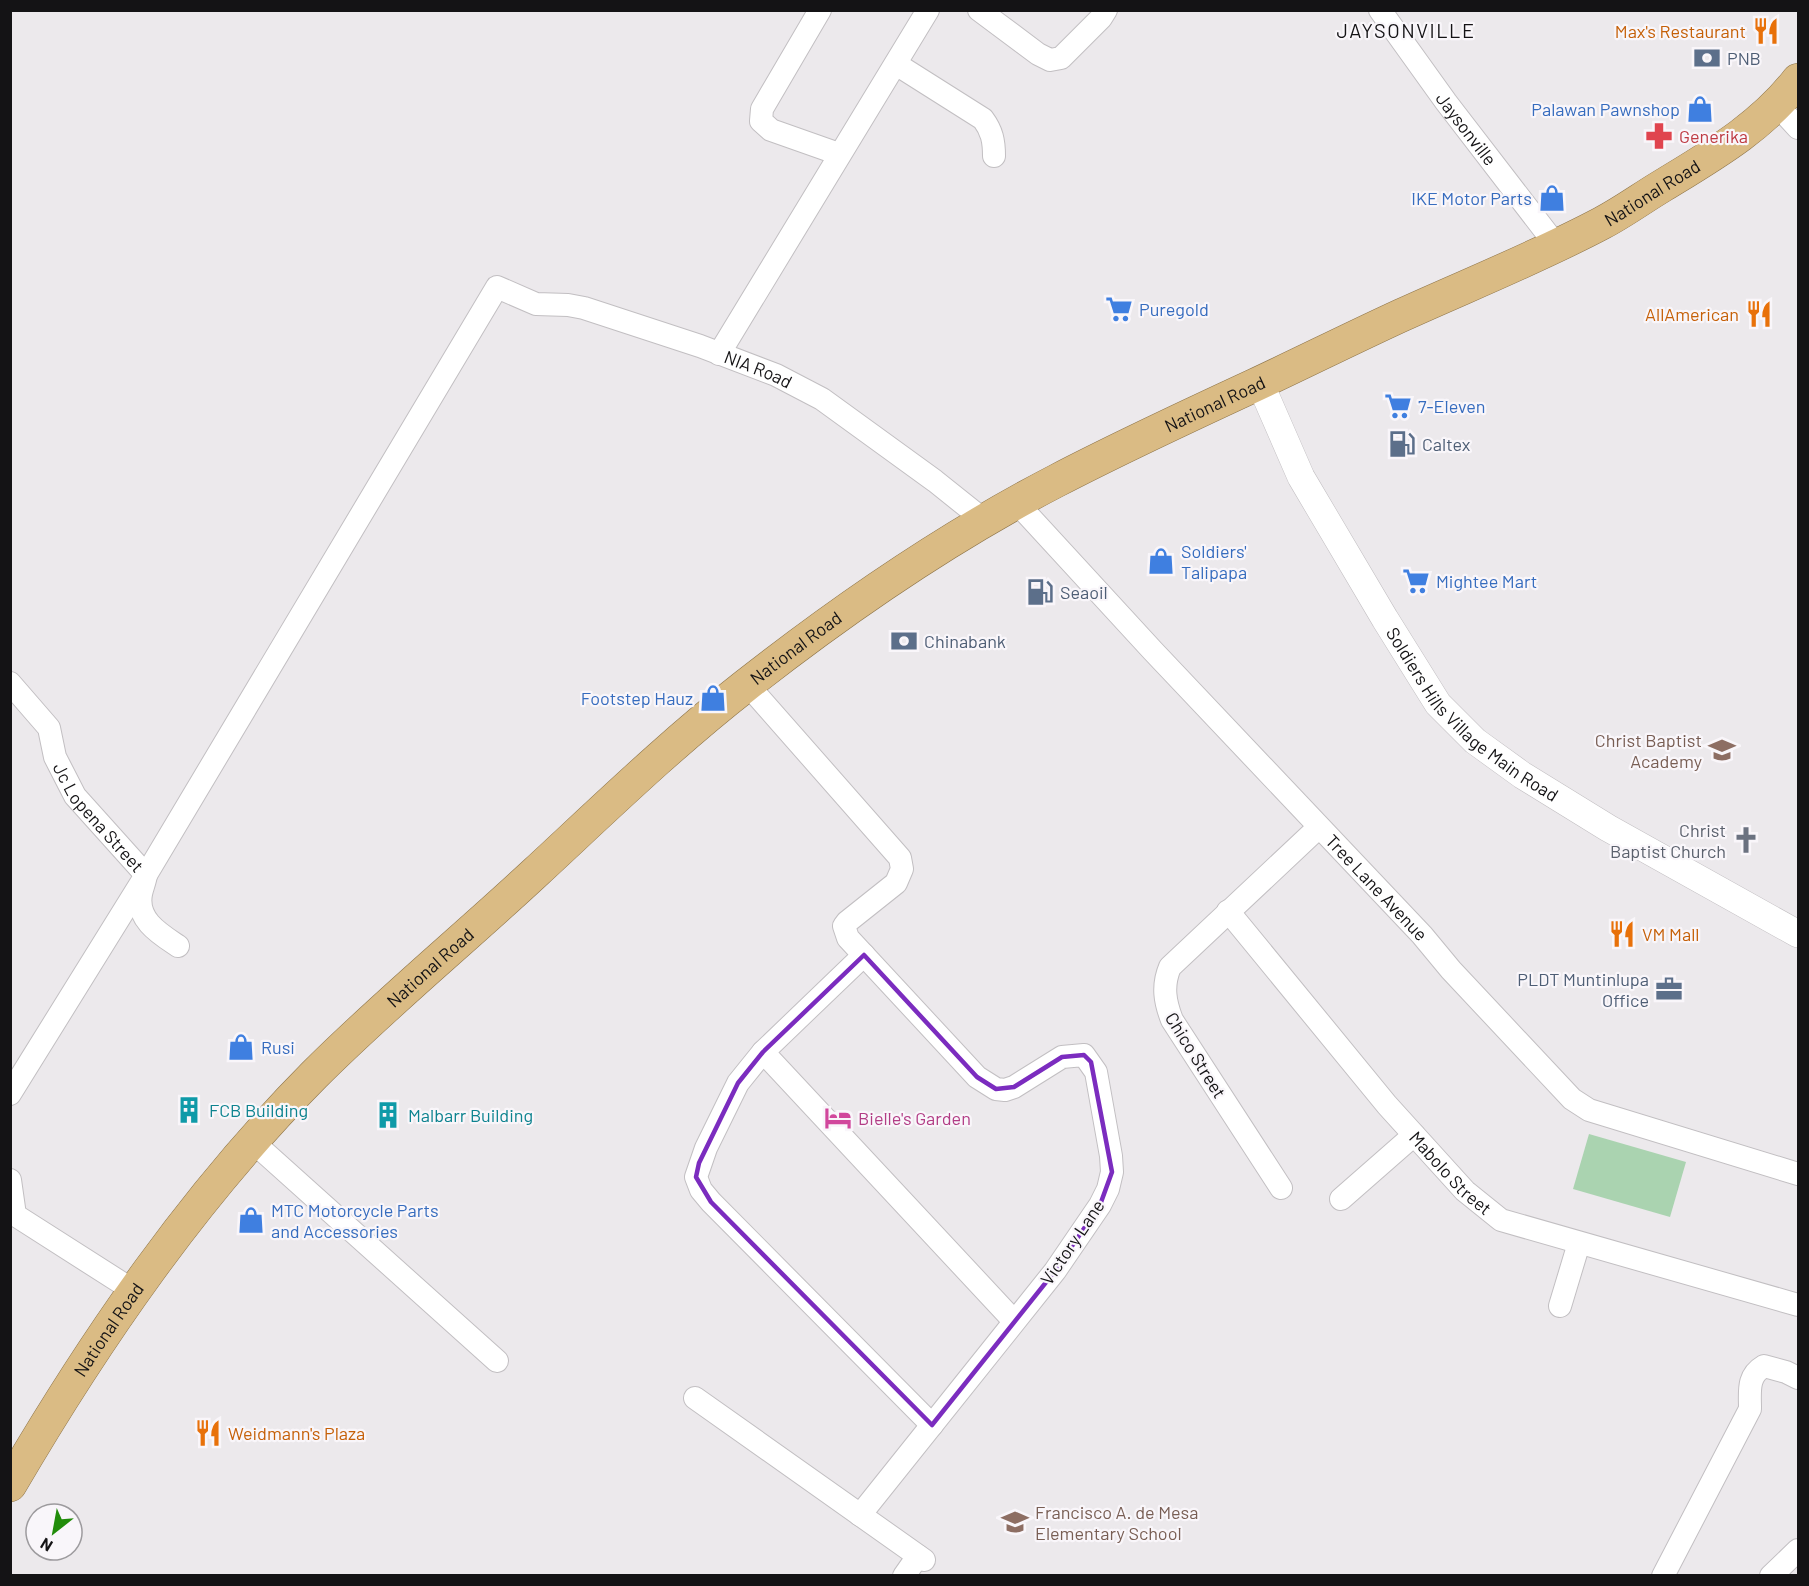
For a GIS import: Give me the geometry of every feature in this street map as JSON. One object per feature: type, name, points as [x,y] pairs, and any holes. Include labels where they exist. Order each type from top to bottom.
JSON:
[{"type":"highway","name":"National Road","points":[[10,1485],[109,1326],[177,1233],[253,1142],[314,1075],[631,783],[747,684],[908,567],[1016,502],[1155,431],[1608,220],[1718,153],[1742,135],[1788,116],[1798,80]]},
{"type":"street","points":[[820,10],[762,109],[761,122],[771,130],[839,154]]},
{"type":"street","points":[[719,354],[927,10]]},
{"type":"street","points":[[979,10],[1038,54],[1050,60],[1061,58],[1101,18],[1106,10]]},
{"type":"street","name":"Jaysonville","points":[[1380,10],[1446,102],[1556,246]]},
{"type":"street","points":[[896,64],[983,119],[994,138],[994,156]]},
{"type":"street","name":"NIA Road","points":[[146,876],[497,288],[536,304],[568,304],[584,308],[776,375],[822,399],[926,474],[985,521]]},
{"type":"street","name":"Soldiers Hills Village Main Road","points":[[1260,383],[1301,477],[1438,704],[1475,741],[1522,776],[1608,828],[1798,934]]},
{"type":"street","name":"Tree Lane Avenue","points":[[1016,502],[1422,935],[1451,970],[1572,1099],[1589,1110],[1798,1174]]},
{"type":"street","name":"Jc Lopena Street","points":[[10,683],[49,728],[56,757],[75,796],[146,876],[141,894],[142,914],[147,922],[178,946]]},
{"type":"street","points":[[747,684],[900,858],[902,869],[896,883],[844,926],[848,938],[864,955],[763,1052],[738,1083],[699,1163],[696,1178],[701,1191],[932,1425]]},
{"type":"street","name":"Chico Street","points":[[1281,1188],[1172,1020],[1166,1006],[1165,978],[1170,967],[1319,827]]},
{"type":"street","points":[[10,1094],[146,876]]},
{"type":"street","name":"Mabolo Street","points":[[1228,911],[1387,1105],[1465,1191],[1501,1220],[1798,1305]]},
{"type":"street","name":"Victory Lane","points":[[860,1515],[1055,1271],[1100,1205],[1108,1189],[1112,1173],[1096,1072],[1084,1055],[1062,1057],[1014,1087],[996,1089],[977,1077],[864,955]]},
{"type":"street","points":[[763,1052],[1014,1321]]},
{"type":"street","points":[[1341,1199],[1414,1135]]},
{"type":"street","points":[[253,1142],[497,1361]]},
{"type":"street","points":[[10,1180],[15,1215],[134,1291]]},
{"type":"street","points":[[1560,1306],[1579,1242]]},
{"type":"street","points":[[1663,1575],[1750,1409],[1750,1380],[1764,1366],[1798,1378]]},
{"type":"street","points":[[695,1398],[921,1558],[904,1575]]},
{"type":"street","points":[[1771,1575],[1798,1550]]},
{"type":"highlighted area","points":[[864,955],[977,1077],[996,1089],[1014,1087],[1062,1057],[1084,1055],[1091,1062],[1112,1172],[1100,1205],[1055,1271],[932,1425],[711,1202],[696,1177],[699,1163],[738,1083],[763,1052]]},
{"type":"green space","points":[[1589,1134],[1686,1162],[1670,1217],[1573,1189]]},
{"type":"place","name":"Max's Restaurant","points":[[1766,31]]},
{"type":"place","name":"PNB","points":[[1707,58]]},
{"type":"place","name":"Palawan Pawnshop","points":[[1700,109]]},
{"type":"place","name":"Generika","points":[[1659,136]]},
{"type":"place","name":"IKE Motor Parts","points":[[1552,198]]},
{"type":"place","name":"Puregold","points":[[1119,309]]},
{"type":"place","name":"AllAmerican","points":[[1759,314]]},
{"type":"place","name":"7-Eleven","points":[[1398,406]]},
{"type":"place","name":"Caltex","points":[[1402,444]]},
{"type":"place","name":"Soldiers' Talipapa","points":[[1161,561]]},
{"type":"place","name":"Mightee Mart","points":[[1416,581]]},
{"type":"place","name":"Seaoil","points":[[1040,592]]},
{"type":"place","name":"Chinabank","points":[[904,641]]},
{"type":"place","name":"Footstep Hauz","points":[[713,698]]},
{"type":"place","name":"Christ Baptist Academy","points":[[1722,750]]},
{"type":"place","name":"Christ Baptist Church","points":[[1746,840]]},
{"type":"place","name":"VM Mall","points":[[1622,934]]},
{"type":"place","name":"PLDT Muntinlupa Office","points":[[1669,989]]},
{"type":"place","name":"Rusi","points":[[241,1047]]},
{"type":"place","name":"FCB Building","points":[[189,1110]]},
{"type":"place","name":"Malbarr Building","points":[[388,1115]]},
{"type":"place","name":"Bielle's Garden","points":[[838,1118]]},
{"type":"place","name":"MTC Motorcycle Parts and Accessories","points":[[251,1220]]},
{"type":"place","name":"Weidmann's Plaza","points":[[208,1433]]},
{"type":"place","name":"Francisco A. de Mesa Elementary School","points":[[1015,1522]]},
{"type":"district","name":"JAYSONVILLE","points":[[1406,30]]}]
